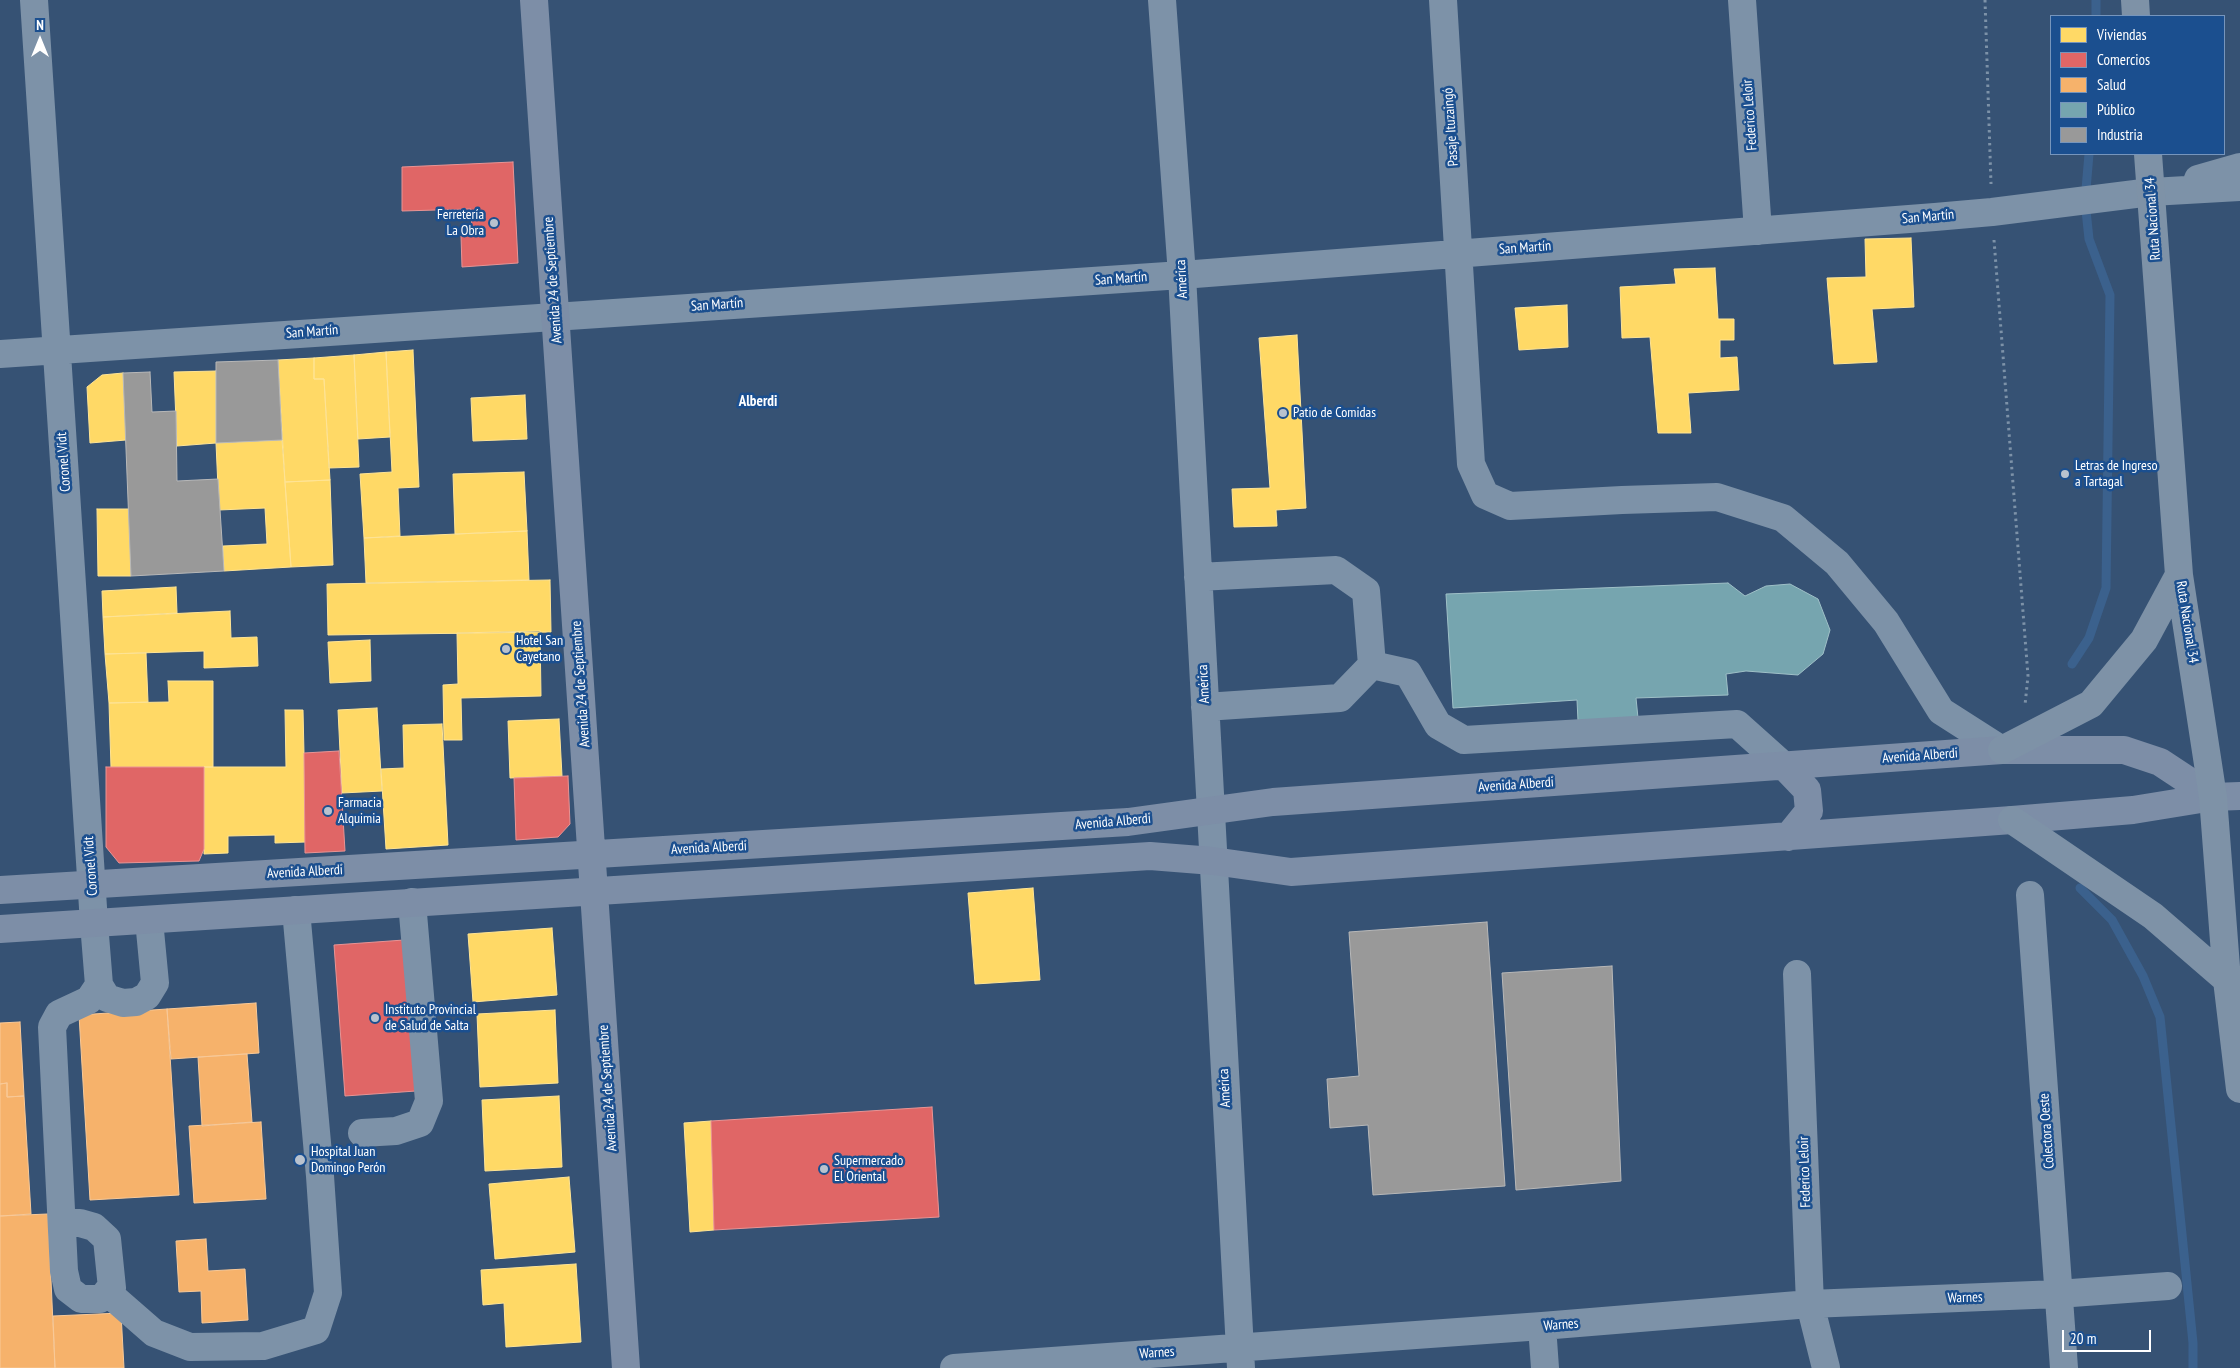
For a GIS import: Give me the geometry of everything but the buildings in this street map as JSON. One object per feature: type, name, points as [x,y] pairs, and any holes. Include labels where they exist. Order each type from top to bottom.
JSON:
[{"type":"highway","points":[[2135,0],[2136,15]]},
{"type":"highway","name":"Ruta Nacional 34","points":[[2148,155],[2180,575],[2213,797],[2227,980],[2240,1089]]},
{"type":"highway","points":[[2002,750],[2091,704],[2144,640],[2180,575]]},
{"type":"highway","points":[[2012,820],[2153,916],[2227,980]]},
{"type":"main road","name":"Avenida 24 de Septiembre","points":[[534,0],[593,854],[626,1368]]},
{"type":"main road","name":"Avenida Alberdi","points":[[0,890],[1128,822],[1273,802],[2002,750],[2124,750],[2160,762],[2213,797]]},
{"type":"main road","points":[[1784,766],[1806,790],[1809,810],[1788,837]]},
{"type":"main road","points":[[0,929],[1150,856],[1213,861],[1291,872],[2012,820],[2133,810],[2213,797],[2240,796]]},
{"type":"street","name":"Coronel Vidt","points":[[34,0],[99,985]]},
{"type":"street","name":"América","points":[[1162,0],[1182,275],[1240,1357]]},
{"type":"street","name":"Pasaje Ituzaingó","points":[[1443,0],[1471,464],[1485,495],[1510,506],[1716,497],[1783,518],[1837,563],[1868,600],[1886,622],[1941,711],[2002,750]]},
{"type":"street","name":"Federico Leloir","points":[[1742,0],[1758,231]]},
{"type":"street","points":[[2151,192],[2240,167]]},
{"type":"street","name":"San Martín","points":[[0,354],[556,315],[1182,275],[1992,212],[2151,192],[2240,187]]},
{"type":"street","points":[[1198,577],[1336,570],[1366,591],[1372,665],[1340,698],[1205,707]]},
{"type":"street","points":[[1372,665],[1408,673],[1438,726],[1464,740],[1737,724],[1784,766]]},
{"type":"street","name":"Colectora Oeste","points":[[2030,894],[2064,1368]]},
{"type":"street","points":[[362,1133],[396,1131],[420,1123],[429,1101],[412,902]]},
{"type":"street","points":[[107,1292],[154,1333],[190,1347],[262,1346],[316,1330],[328,1293],[320,1176],[296,910]]},
{"type":"street","points":[[62,1223],[80,1223],[94,1227],[107,1239],[112,1288],[100,1299],[81,1299],[68,1289],[64,1271],[52,1026],[59,1014],[89,1000],[99,985],[107,998],[123,1003],[136,1002],[147,996],[155,983],[149,920]]},
{"type":"street","name":"Federico Leloir","points":[[1797,974],[1810,1304],[1826,1368]]},
{"type":"street","name":"Warnes","points":[[954,1368],[1240,1357],[1542,1326],[1810,1304],[2058,1294],[2168,1286]]},
{"type":"street","points":[[1542,1326],[1545,1368]]},
{"type":"path","points":[[1985,0],[1992,212],[2028,676],[2025,713]]},
{"type":"waterway","points":[[2096,0],[2096,15]]},
{"type":"waterway","points":[[2072,664],[2089,638],[2106,588],[2110,295],[2089,239],[2085,201],[2089,155]]},
{"type":"waterway","points":[[2080,888],[2112,920],[2143,976],[2160,1017],[2193,1343],[2193,1368]]},
{"type":"place","name":"Ferretería La Obra","points":[[494,223]]},
{"type":"place","name":"Patio de Comidas","points":[[1283,413]]},
{"type":"place","name":"Letras de Ingreso a Tartagal","points":[[2065,474]]},
{"type":"place","name":"Hotel San Cayetano","points":[[506,649]]},
{"type":"place","name":"Farmacia Alquimia","points":[[328,811]]},
{"type":"place","name":"Instituto Provincial de Salud de Salta","points":[[375,1018]]},
{"type":"place","name":"Hospital Juan Domingo Perón","points":[[300,1160]]},
{"type":"place","name":"Supermercado El Oriental","points":[[824,1169]]},
{"type":"district","name":"Alberdi","points":[[758,402]]}]
